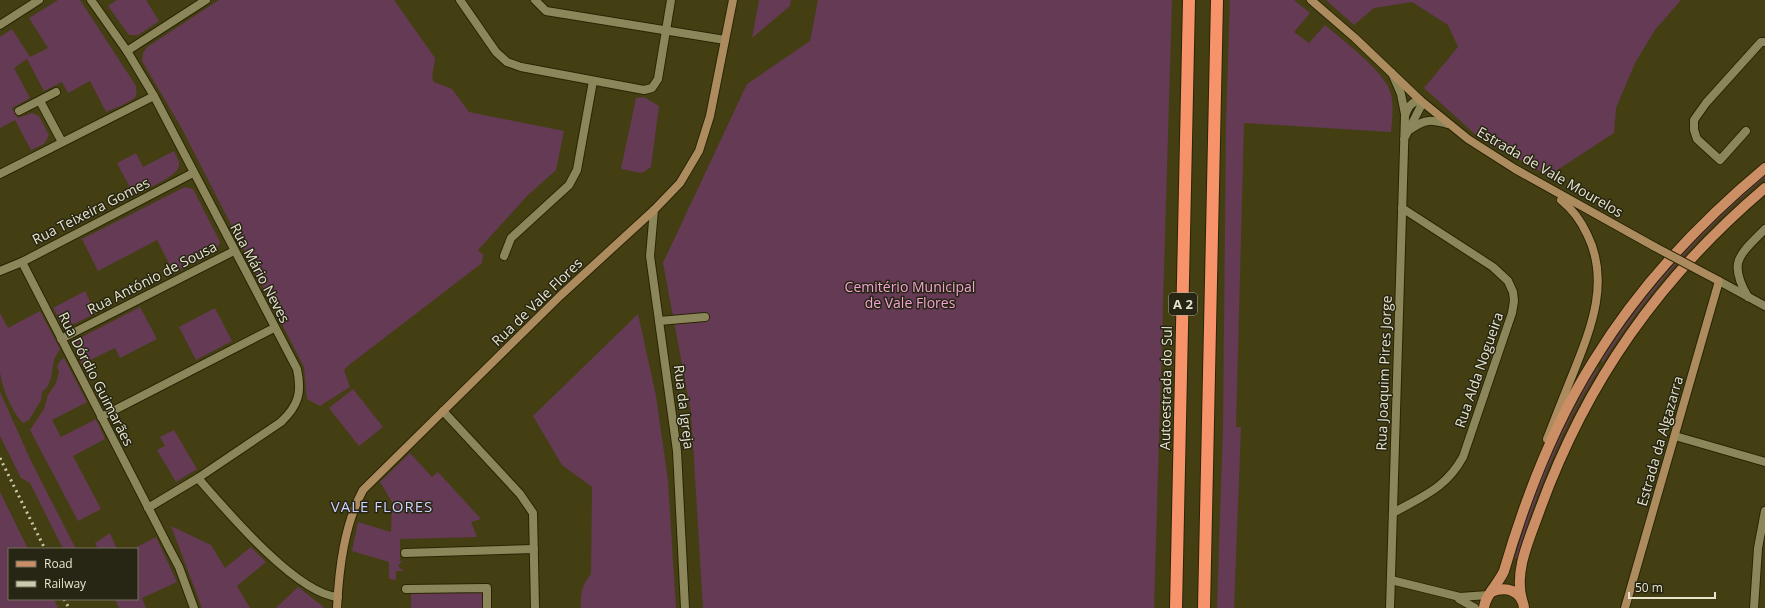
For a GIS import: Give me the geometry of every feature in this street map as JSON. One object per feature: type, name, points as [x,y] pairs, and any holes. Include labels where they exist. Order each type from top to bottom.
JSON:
[{"type":"highway","name":"Autoestrada do Sul","points":[[1176,608],[1189,0]]},
{"type":"highway","name":"A 2","points":[[1204,608],[1217,0]]},
{"type":"main road","name":"Rua de Vale Flores","points":[[337,608],[339,579],[348,528],[356,502],[362,490],[560,296],[654,210],[680,183],[699,151],[710,116],[733,0]]},
{"type":"main road","name":"Estrada de Vale Mourelos","points":[[1311,0],[1420,100],[1478,147],[1535,181],[1719,281]]},
{"type":"main road","points":[[1517,530],[1550,445],[1577,390],[1594,361],[1624,318],[1666,264],[1711,216],[1765,168]]},
{"type":"main road","points":[[1484,608],[1490,593],[1504,571],[1541,455],[1591,326],[1596,306],[1598,285],[1597,267],[1590,239],[1580,221],[1567,205],[1535,181]]},
{"type":"main road","points":[[1524,605],[1519,587],[1519,576],[1538,514],[1564,449],[1599,381],[1622,344],[1664,289],[1717,232],[1765,188]]},
{"type":"main road","name":"Estrada da Algazarra","points":[[1625,608],[1719,281]]},
{"type":"main road","points":[[1490,593],[1502,588],[1510,590],[1517,594],[1524,605]]},
{"type":"street","points":[[0,25],[38,0]]},
{"type":"street","name":"Rua Mário Neves","points":[[91,0],[127,51],[154,96],[274,328],[297,369],[300,382],[296,405],[291,413],[281,422],[198,478],[148,508]]},
{"type":"street","points":[[127,51],[206,0]]},
{"type":"street","points":[[460,0],[496,52],[507,62],[521,67],[644,90],[652,88],[658,79],[671,0]]},
{"type":"street","points":[[535,0],[546,11],[725,40]]},
{"type":"street","points":[[1746,131],[1720,160],[1697,139],[1694,120],[1706,103],[1761,42],[1765,42]]},
{"type":"street","name":"Rua Joaquim Pires Jorge","points":[[1390,608],[1405,116],[1401,94],[1392,73]]},
{"type":"street","points":[[504,256],[511,238],[569,185],[577,170],[593,81]]},
{"type":"street","points":[[19,111],[56,92]]},
{"type":"street","points":[[0,174],[154,96]]},
{"type":"street","points":[[40,100],[62,142]]},
{"type":"street","points":[[1405,116],[1408,107],[1414,101],[1420,100]]},
{"type":"street","name":"Rua Joaquim Pires Jorge","points":[[1404,139],[1421,106],[1420,100]]},
{"type":"street","points":[[1409,130],[1422,121],[1432,120],[1448,124]]},
{"type":"street","name":"Rua Teixeira Gomes","points":[[0,271],[22,262],[193,173]]},
{"type":"street","name":"Rua Alda Nogueira","points":[[1393,513],[1439,487],[1456,471],[1466,449],[1512,313],[1514,301],[1513,292],[1508,281],[1493,267],[1402,208]]},
{"type":"street","name":"Rua da Igreja","points":[[654,210],[650,256],[677,451],[685,608]]},
{"type":"street","points":[[1748,297],[1738,278],[1736,270],[1740,255],[1765,229]]},
{"type":"street","name":"Rua António de Sousa","points":[[61,339],[234,251]]},
{"type":"street","name":"Rua Dórdio Guimarães","points":[[22,262],[179,567],[194,608]]},
{"type":"street","points":[[1719,281],[1765,306]]},
{"type":"street","points":[[659,321],[705,317]]},
{"type":"street","points":[[101,417],[274,328]]},
{"type":"street","points":[[443,410],[520,494],[533,513],[535,608]]},
{"type":"street","points":[[1675,436],[1765,462]]},
{"type":"street","points":[[198,478],[231,517],[272,556],[303,582],[321,594],[338,597]]},
{"type":"street","points":[[1754,608],[1758,548],[1765,511]]},
{"type":"street","points":[[405,553],[534,550]]},
{"type":"street","points":[[1391,580],[1451,596],[1466,598],[1490,593]]},
{"type":"street","points":[[406,589],[487,588],[487,608]]},
{"type":"street","points":[[1451,596],[1475,608]]},
{"type":"green space","points":[[58,0],[80,0],[136,86],[136,96],[127,103],[106,112],[90,81],[68,93],[62,82],[44,91],[27,59],[14,68],[30,98],[12,108],[18,118],[32,113],[39,116],[49,135],[44,144],[31,150],[15,120],[0,128],[0,37],[12,29],[30,57],[48,48],[29,18]]},
{"type":"green space","points":[[117,0],[146,0],[159,21],[138,35],[129,35],[108,6]]},
{"type":"green space","points":[[219,0],[394,0],[435,58],[433,74],[434,82],[452,89],[469,112],[564,131],[556,170],[527,196],[478,250],[483,255],[482,263],[349,365],[344,370],[350,387],[320,406],[307,399],[304,367],[181,127],[142,61],[143,53],[147,47]]},
{"type":"green space","points":[[759,0],[791,0],[790,6],[752,38]]},
{"type":"green space","name":"Cemitério Municipal de Vale Flores","points":[[818,0],[1172,0],[1154,608],[703,608],[691,412],[663,263],[747,84],[810,41]]},
{"type":"green space","points":[[1230,0],[1294,0],[1310,13],[1294,32],[1309,43],[1325,25],[1372,66],[1381,76],[1391,94],[1392,113],[1391,132],[1244,123],[1236,427],[1241,427],[1234,608],[1217,608],[1223,427],[1226,124]]},
{"type":"green space","points":[[1326,0],[1681,0],[1655,30],[1635,63],[1616,108],[1614,133],[1548,176],[1476,135],[1424,88],[1458,47],[1448,25],[1412,2],[1374,8],[1354,25]]},
{"type":"green space","points":[[644,97],[659,106],[651,167],[642,173],[621,169],[636,98]]},
{"type":"green space","points":[[174,151],[179,162],[177,170],[167,179],[134,195],[117,163],[136,153],[143,167]]},
{"type":"green space","points":[[1765,175],[1765,177],[1719,218],[1677,263],[1638,311],[1603,362],[1601,361],[1618,335],[1656,285],[1676,262],[1719,217]]},
{"type":"green space","points":[[185,187],[193,189],[220,242],[217,249],[174,273],[157,240],[98,271],[82,239]]},
{"type":"green space","points":[[85,291],[96,313],[72,325],[62,323],[53,308]]},
{"type":"green space","points":[[140,307],[157,339],[120,358],[115,348],[82,364],[75,347],[80,338]]},
{"type":"green space","points":[[215,308],[232,341],[196,360],[179,327]]},
{"type":"green space","points":[[40,311],[60,349],[54,359],[51,378],[48,386],[42,392],[41,400],[29,420],[23,423],[11,406],[1,378],[0,313],[8,328]]},
{"type":"green space","points":[[638,314],[656,396],[668,481],[676,608],[581,608],[582,590],[591,574],[592,487],[562,465],[533,416]]},
{"type":"green space","points":[[64,358],[87,402],[52,420],[61,437],[96,419],[105,439],[73,456],[101,509],[78,521],[30,430],[44,409],[48,395],[56,383],[59,372],[57,366]]},
{"type":"green space","points":[[1598,367],[1599,368],[1573,413],[1551,460],[1524,533],[1517,558],[1515,558],[1527,519],[1557,443],[1575,407]]},
{"type":"green space","points":[[353,389],[383,427],[359,446],[329,408]]},
{"type":"green space","points":[[0,392],[31,461],[75,548],[62,548],[30,483],[21,478],[0,436]]},
{"type":"green space","points":[[174,430],[197,469],[176,482],[157,450],[165,446],[160,437]]},
{"type":"green space","points":[[410,453],[432,477],[438,472],[481,519],[471,522],[477,537],[400,539],[400,561],[402,561],[398,566],[404,571],[396,571],[396,580],[389,579],[389,562],[352,551],[358,522],[391,532],[392,502],[380,482]]},
{"type":"green space","points":[[0,492],[28,548],[8,548],[8,600],[54,600],[58,608],[0,608]]},
{"type":"green space","points":[[171,526],[211,545],[225,568],[251,547],[266,562],[237,586],[250,608],[202,608]]},
{"type":"green space","points":[[110,533],[117,548],[98,548],[95,543]]},
{"type":"green space","points":[[156,537],[177,582],[142,598],[146,608],[119,608],[115,600],[138,600],[138,548],[135,548]]},
{"type":"green space","points":[[298,587],[321,605],[324,608],[276,608]]},
{"type":"green space","points":[[483,591],[483,608],[411,608],[411,593]]},
{"type":"railway","points":[[0,458],[45,548]]},
{"type":"railway","points":[[65,600],[69,608]]},
{"type":"district","name":"VALE FLORES","points":[[382,507]]}]
